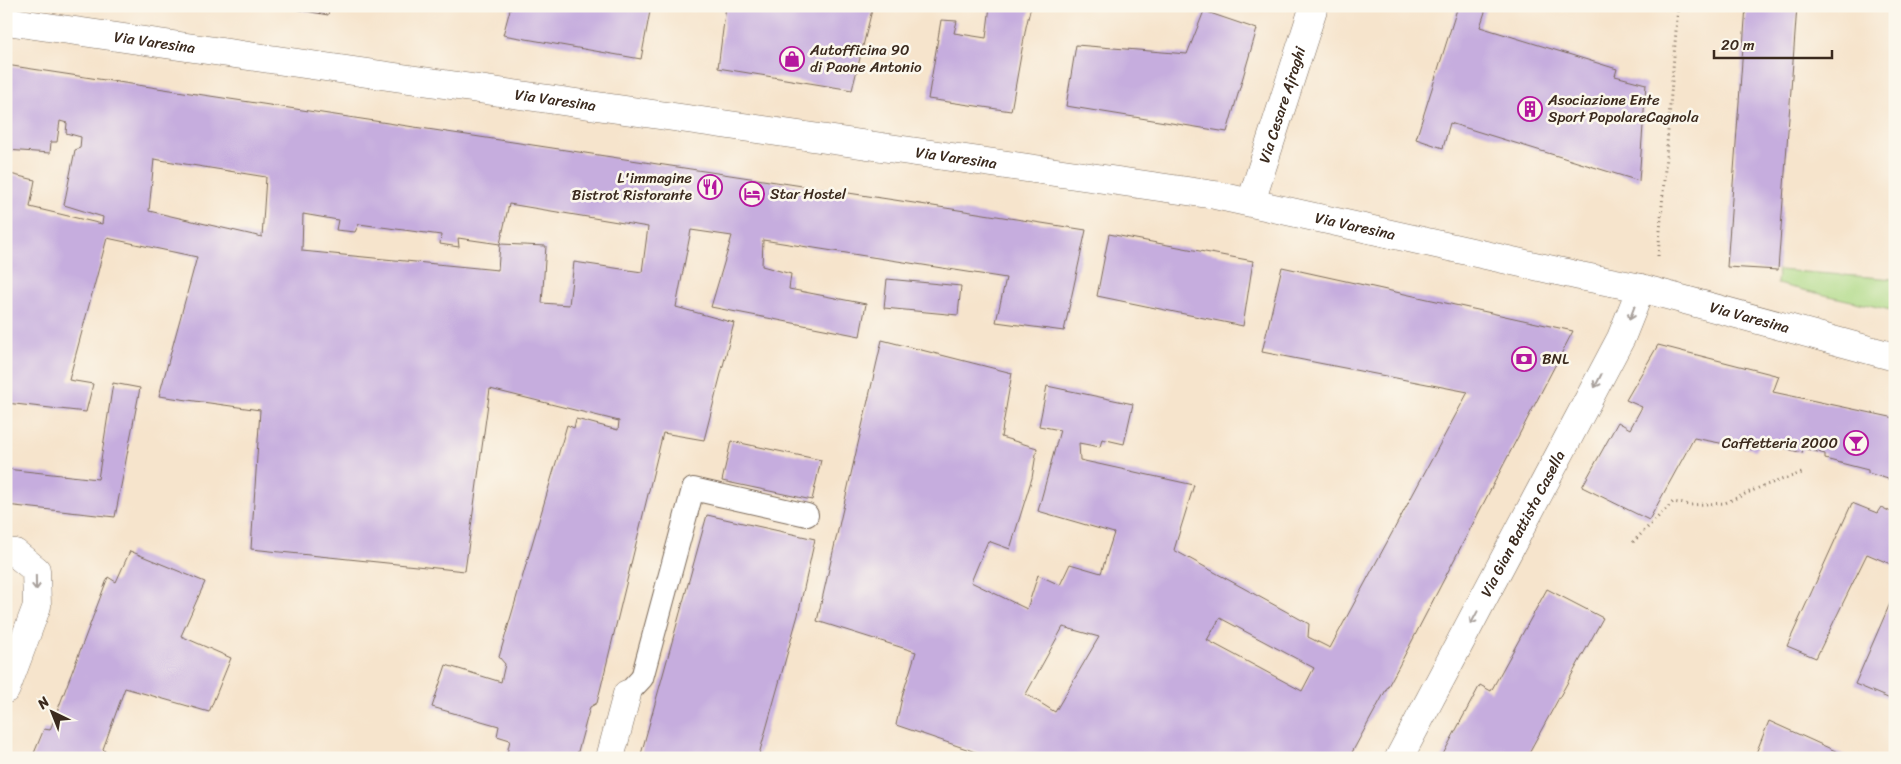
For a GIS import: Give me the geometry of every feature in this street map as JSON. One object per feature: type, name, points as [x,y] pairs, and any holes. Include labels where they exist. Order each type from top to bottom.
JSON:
[{"type":"street","name":"Via Cesare Ajraghi","points":[[1251,202],[1314,6]]},
{"type":"street","name":"Via Varesina","points":[[6,21],[1215,195],[1641,288],[1895,357]]},
{"type":"street","name":"Via Gian Battista Casella","points":[[1399,758],[1616,347],[1630,319],[1641,288]]},
{"type":"street","points":[[6,552],[15,552],[36,570],[37,606],[6,689]]},
{"type":"street","points":[[610,758],[627,694]]},
{"type":"lane","points":[[627,694],[642,678],[692,489],[807,515]]},
{"type":"path","points":[[1658,256],[1678,6]]},
{"type":"path","points":[[1634,542],[1673,502],[1690,505],[1725,503],[1763,486],[1805,472]]},
{"type":"green space","points":[[1778,270],[1895,279],[1895,311],[1777,284]]},
{"type":"building","points":[[277,6],[330,6],[328,15]]},
{"type":"building","points":[[511,6],[651,6],[641,59],[503,35]]},
{"type":"building","points":[[726,6],[759,6],[795,11],[796,6],[873,6],[852,90],[718,68]]},
{"type":"building","points":[[990,6],[1031,6],[1011,111],[928,99],[941,20],[957,21],[954,33],[986,38]]},
{"type":"building","points":[[1458,6],[1487,6],[1480,27],[1617,69],[1615,76],[1646,84],[1639,181],[1450,123],[1443,148],[1416,139]]},
{"type":"building","points":[[1746,6],[1797,6],[1778,270],[1727,267]]},
{"type":"building","points":[[1204,11],[1257,29],[1227,132],[1066,106],[1076,45],[1187,54]]},
{"type":"building","points":[[6,65],[1086,230],[1064,331],[996,322],[1006,278],[763,240],[762,266],[791,274],[789,289],[866,304],[860,336],[711,307],[732,236],[691,230],[676,307],[734,323],[704,440],[663,433],[597,703],[590,707],[577,755],[575,758],[506,758],[510,740],[497,736],[499,726],[432,707],[446,665],[501,682],[505,664],[499,657],[567,425],[574,428],[576,419],[618,430],[619,421],[490,389],[465,571],[251,549],[260,410],[159,396],[197,257],[107,238],[69,380],[93,384],[86,412],[6,403],[6,173],[35,180],[30,207],[102,224],[103,217],[64,205],[75,150],[80,148],[81,137],[66,133],[67,123],[60,121],[57,142],[51,142],[50,153],[6,150]],"holes":[[[154,159],[266,177],[262,237],[149,211]],[[509,204],[648,227],[642,272],[574,262],[569,305],[542,303],[546,246],[500,244]],[[303,214],[338,220],[336,230],[355,232],[359,224],[441,235],[440,244],[459,247],[458,238],[500,244],[498,270],[302,251]]]},
{"type":"building","points":[[1109,234],[1253,261],[1243,326],[1097,296]]},
{"type":"building","points":[[1282,267],[1573,331],[1399,666],[1349,758],[993,758],[896,725],[903,693],[916,652],[817,621],[882,340],[1012,373],[1001,437],[1037,448],[1032,478],[1010,549],[988,541],[971,582],[1027,609],[1038,575],[1060,585],[1070,564],[1101,573],[1114,533],[1038,511],[1060,430],[1039,426],[1047,386],[1133,404],[1124,444],[1102,439],[1100,447],[1079,443],[1080,460],[1194,485],[1174,550],[1309,624],[1308,637],[1330,648],[1468,392],[1262,352]],"holes":[[[1220,618],[1314,668],[1302,691],[1207,640]],[[1063,627],[1099,637],[1055,712],[1026,694]]]},
{"type":"building","points":[[887,279],[961,286],[958,315],[884,308]]},
{"type":"building","points":[[1658,345],[1779,376],[1773,392],[1895,418],[1895,481],[1868,473],[1868,470],[1825,459],[1825,454],[1803,448],[1802,453],[1760,441],[1756,450],[1694,438],[1649,520],[1582,487],[1618,422],[1630,429],[1642,407],[1626,400]]},
{"type":"building","points":[[113,383],[140,388],[115,517],[6,505],[6,469],[98,479]]},
{"type":"building","points":[[731,441],[821,460],[812,500],[722,481]]},
{"type":"building","points":[[1852,503],[1877,513],[1881,507],[1895,514],[1895,566],[1867,554],[1816,658],[1787,646]]},
{"type":"building","points":[[707,515],[815,539],[798,615],[758,758],[640,758]]},
{"type":"building","points":[[130,551],[205,582],[181,636],[231,658],[209,712],[125,688],[103,749],[106,752],[103,758],[32,758],[44,729],[50,730],[108,577],[116,582]]},
{"type":"building","points":[[1547,589],[1603,618],[1526,758],[1441,758],[1480,685],[1491,691]]},
{"type":"building","points":[[1895,592],[1895,701],[1855,684]]},
{"type":"building","points":[[1769,721],[1851,758],[1754,758]]},
{"type":"place","name":"Autofficina 90 di Paone Antonio","points":[[792,59]]},
{"type":"place","name":"Asociazione Ente Sport PopolareCagnola","points":[[1530,109]]},
{"type":"place","name":"L'immagine Bistrot Ristorante","points":[[710,187]]},
{"type":"place","name":"Star Hostel","points":[[752,194]]},
{"type":"place","name":"BNL","points":[[1524,359]]},
{"type":"place","name":"Caffetteria 2000","points":[[1856,443]]}]
